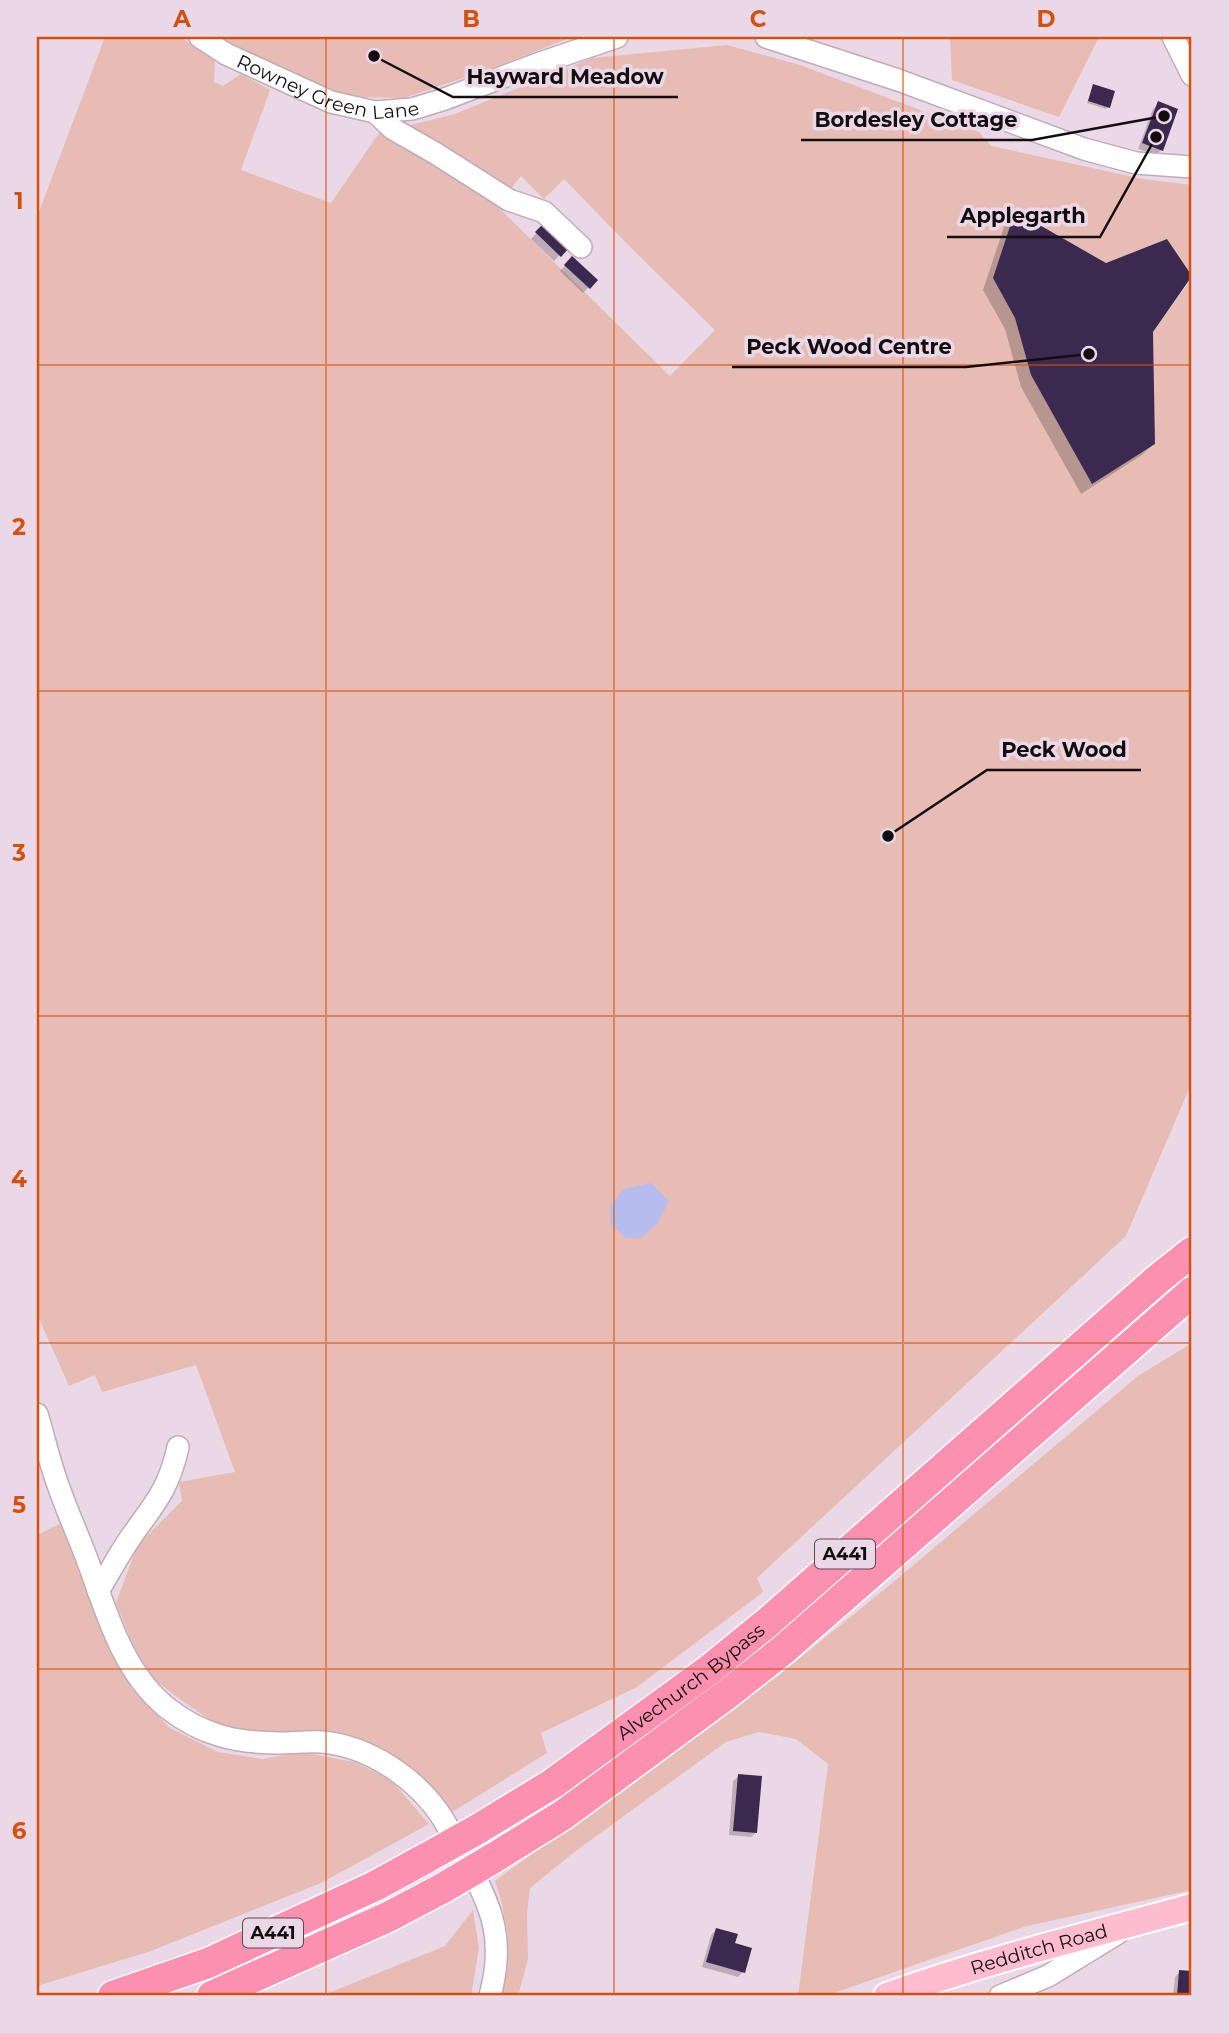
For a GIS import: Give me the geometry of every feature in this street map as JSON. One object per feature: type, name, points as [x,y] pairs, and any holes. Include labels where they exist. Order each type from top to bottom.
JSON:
[{"type":"highway","name":"Alvechurch Bypass","points":[[113,1996],[208,1964],[375,1886],[552,1784],[709,1670],[1192,1252]]},
{"type":"highway","name":"Alvechurch Bypass","points":[[212,1996],[388,1917],[443,1888],[563,1815],[783,1650],[1192,1292]]},
{"type":"main road","name":"Redditch Road","points":[[887,1996],[940,1977],[1056,1943],[1192,1907]]},
{"type":"street","name":"Rowney Green Lane","points":[[201,37],[226,54],[331,102],[375,112],[412,109],[442,100],[617,37]]},
{"type":"street","points":[[766,37],[898,80],[1084,149],[1136,163],[1192,167]]},
{"type":"street","points":[[1173,37],[1192,75]]},
{"type":"street","points":[[375,112],[393,129],[509,200],[544,212],[581,247]]},
{"type":"street","points":[[37,1414],[54,1472],[114,1634],[129,1662],[156,1697],[165,1706],[206,1732],[254,1743],[321,1742],[352,1748],[375,1757],[414,1785],[442,1816],[485,1895],[493,1919],[497,1945],[490,1996]]},
{"type":"street","points":[[99,1591],[167,1485],[178,1447]]},
{"type":"street","points":[[1000,1996],[1048,1976],[1134,1923]]},
{"type":"shaded area","points":[[105,37],[180,37],[215,59],[214,82],[223,86],[241,74],[270,90],[241,170],[331,203],[379,133],[455,114],[592,58],[727,45],[800,65],[979,132],[991,146],[1143,179],[1192,185],[1192,276],[1167,239],[1106,263],[1015,211],[993,278],[1015,318],[1031,375],[1092,484],[1155,444],[1153,332],[1192,278],[1192,1082],[1126,1236],[757,1578],[763,1592],[637,1687],[541,1733],[547,1753],[449,1814],[388,1756],[219,1726],[144,1672],[116,1603],[137,1546],[182,1501],[179,1482],[235,1472],[196,1365],[102,1392],[95,1375],[69,1386],[37,1314],[37,217]],"holes":[[[521,176],[544,199],[564,179],[715,330],[670,376],[497,206]]]},
{"type":"shaded area","points":[[223,37],[572,37],[404,98],[351,97],[297,79]]},
{"type":"shaded area","points":[[950,37],[1099,37],[1059,117],[952,80]]},
{"type":"shaded area","points":[[1192,1343],[1192,1890],[1027,1926],[825,1996],[798,1996],[828,1764],[796,1739],[759,1732],[726,1742],[577,1850],[530,1888],[527,1913],[528,1959],[518,1996],[501,1996],[508,1935],[495,1881],[779,1675],[1138,1376]]},
{"type":"shaded area","points":[[63,1522],[131,1688],[170,1728],[218,1752],[262,1759],[302,1752],[354,1762],[391,1780],[429,1824],[321,1883],[151,1951],[37,1986],[37,1535]]},
{"type":"shaded area","points":[[473,1910],[479,1948],[471,1996],[321,1996],[445,1946]]},
{"type":"water","points":[[651,1183],[669,1201],[658,1223],[641,1238],[626,1238],[611,1224],[610,1206],[624,1189]]},
{"type":"building","points":[[1093,84],[1115,91],[1110,108],[1088,101]]},
{"type":"building","points":[[1158,101],[1178,109],[1163,151],[1142,143]]},
{"type":"building","points":[[1015,211],[1106,263],[1167,239],[1192,276],[1153,332],[1155,444],[1092,484],[1031,375],[1015,318],[993,278]]},
{"type":"building","points":[[543,224],[569,248],[561,257],[535,232]]},
{"type":"building","points":[[572,256],[598,280],[590,289],[564,265]]},
{"type":"building","points":[[738,1774],[762,1776],[757,1833],[733,1831]]},
{"type":"building","points":[[716,1928],[738,1934],[735,1943],[752,1948],[745,1973],[706,1962]]},
{"type":"building","points":[[1179,1970],[1192,1971],[1192,1996],[1177,1996]]},
{"type":"place","name":"Hayward Meadow","points":[[374,56]]},
{"type":"place","name":"Bordesley Cottage","points":[[1164,116]]},
{"type":"place","name":"Applegarth","points":[[1156,137]]},
{"type":"place","name":"Peck Wood Centre","points":[[1089,354]]},
{"type":"place","name":"Peck Wood","points":[[888,836]]}]
